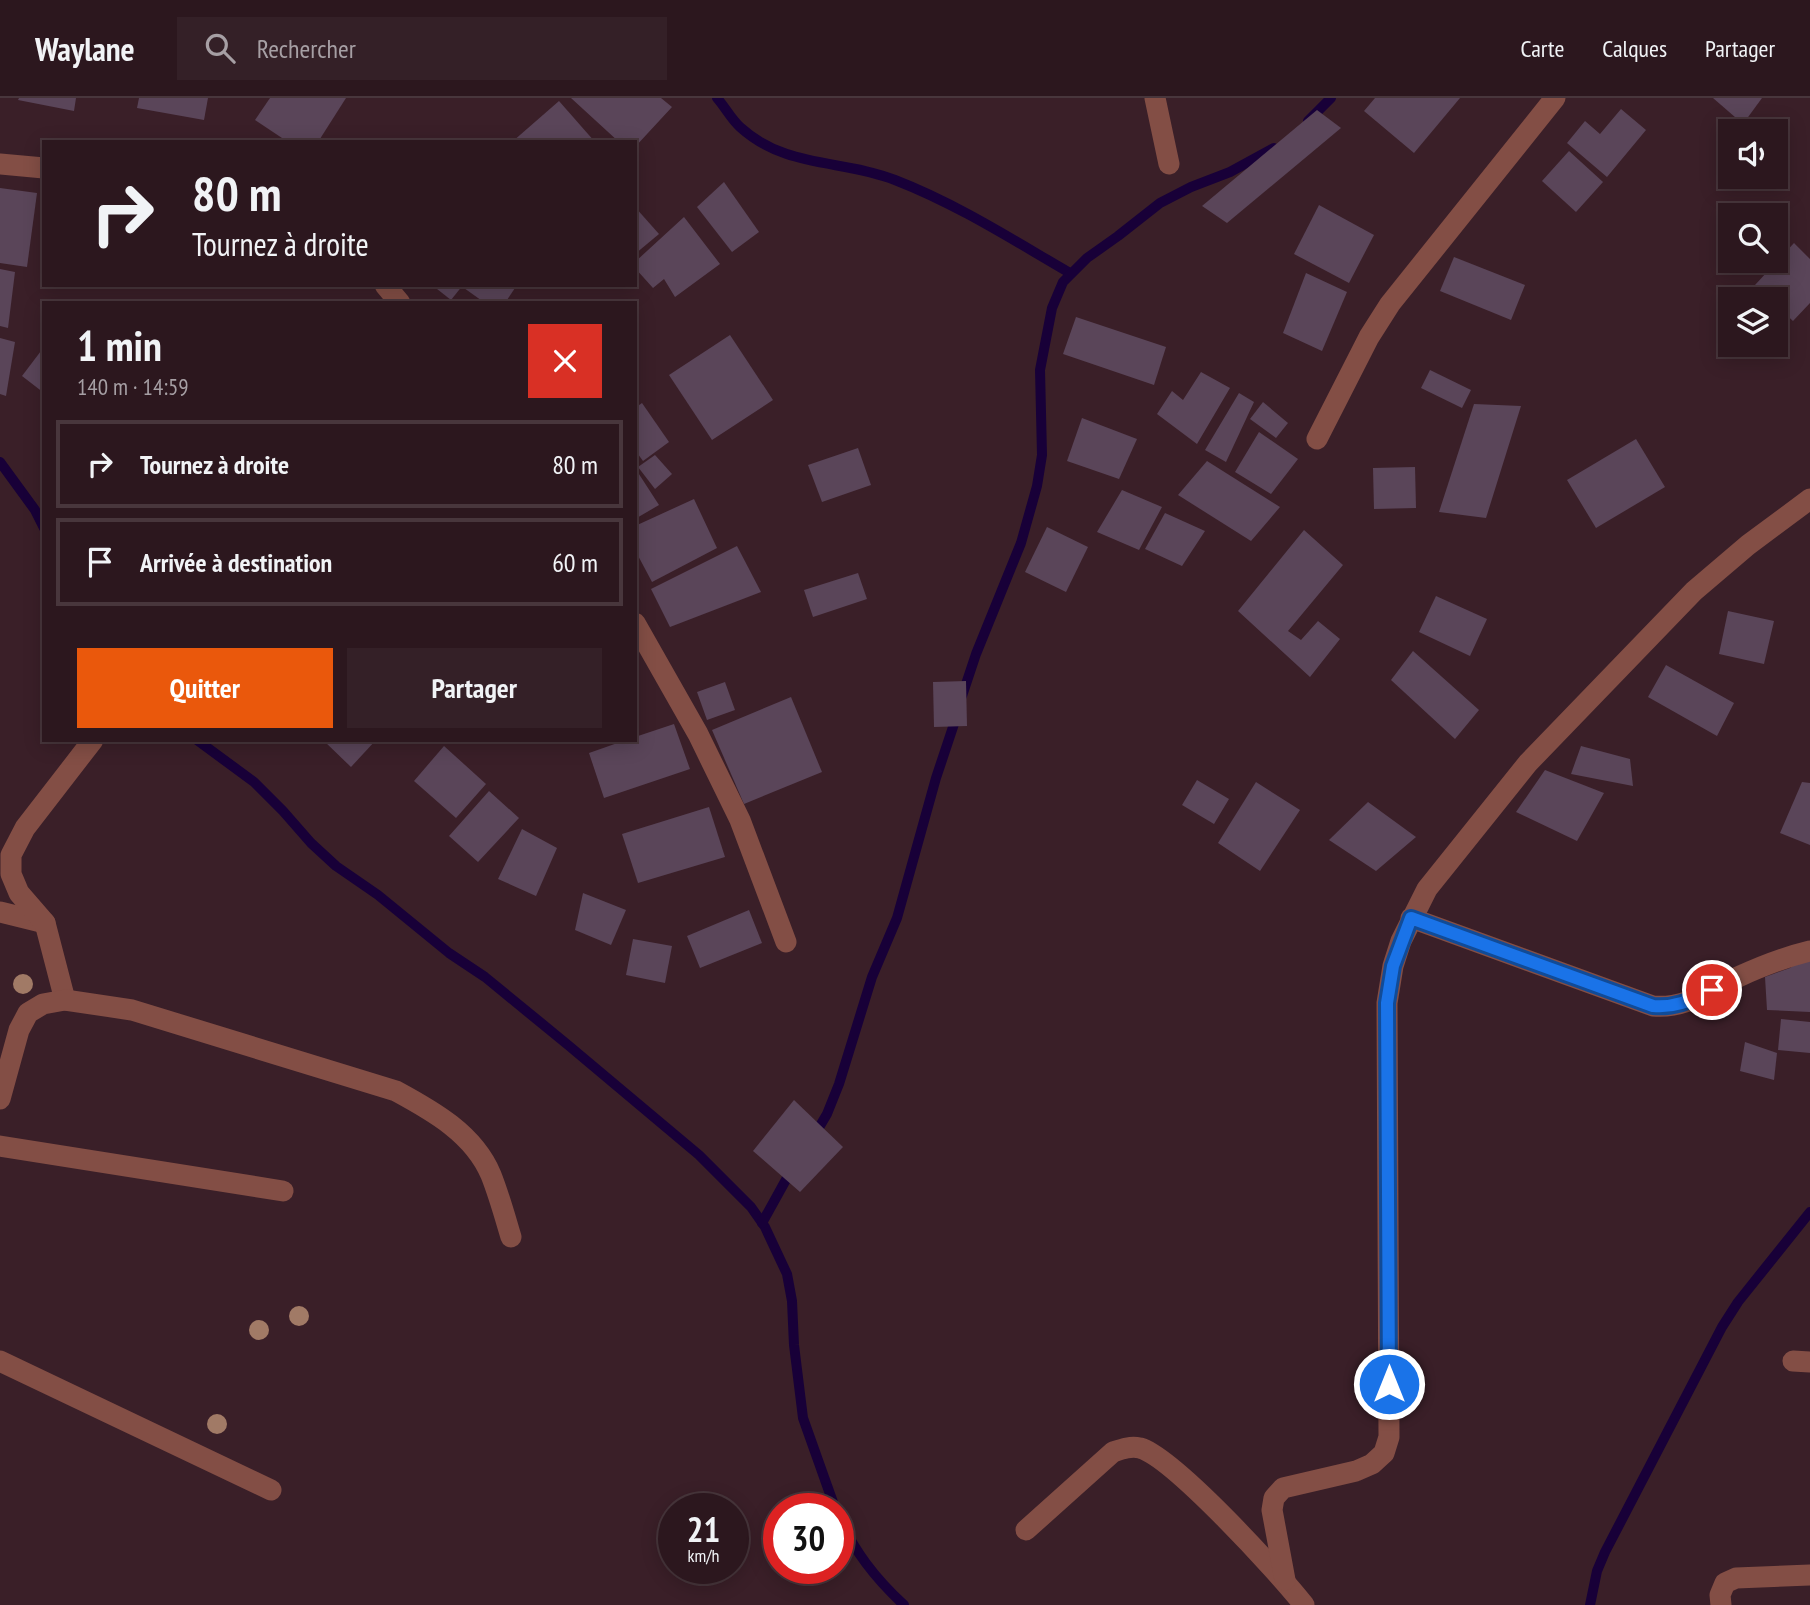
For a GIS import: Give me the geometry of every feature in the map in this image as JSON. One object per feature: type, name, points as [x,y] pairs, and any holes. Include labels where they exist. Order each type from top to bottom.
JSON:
[{"type":"street","points":[[1155,98],[1169,164]]},
{"type":"street","points":[[1317,439],[1390,304],[1555,98]]},
{"type":"street","points":[[0,164],[42,168]]},
{"type":"street","points":[[387,287],[398,301]]},
{"type":"street","points":[[1285,1580],[1272,1510],[1275,1498],[1283,1488],[1356,1471],[1372,1464],[1384,1453],[1389,1437],[1387,1003],[1393,966],[1411,918],[1427,889],[1538,754],[1694,591],[1748,545],[1810,499]]},
{"type":"street","points":[[637,627],[698,734],[740,820],[786,942]]},
{"type":"street","points":[[65,1000],[45,923],[19,893],[11,874],[12,855],[25,828],[91,742]]},
{"type":"street","points":[[0,912],[45,923]]},
{"type":"street","points":[[1411,918],[1653,1006],[1670,1008],[1687,1003],[1736,977],[1782,958],[1810,951]]},
{"type":"street","points":[[0,1099],[19,1030],[28,1013],[43,1003],[65,1000],[132,1010],[396,1091],[430,1110],[457,1129],[491,1173],[511,1237]]},
{"type":"street","points":[[0,1146],[283,1191]]},
{"type":"street","points":[[0,1361],[271,1490]]},
{"type":"street","points":[[1026,1530],[1113,1452],[1128,1447],[1142,1449],[1174,1470],[1285,1580],[1304,1605]]},
{"type":"street","points":[[1721,1605],[1720,1595],[1725,1583],[1736,1578],[1810,1575]]},
{"type":"building","points":[[76,98],[74,111],[18,100]]},
{"type":"building","points":[[139,98],[208,98],[204,120],[137,108]]},
{"type":"building","points":[[270,98],[346,98],[319,140],[285,140],[255,120]]},
{"type":"building","points":[[571,98],[661,98],[672,107],[637,145],[637,140],[617,140]]},
{"type":"building","points":[[1375,98],[1460,98],[1414,153],[1364,111]]},
{"type":"building","points":[[1713,98],[1762,98],[1747,119],[1737,119]]},
{"type":"building","points":[[559,101],[593,140],[514,140]]},
{"type":"building","points":[[1621,109],[1646,130],[1607,177],[1567,143],[1585,121],[1600,134]]},
{"type":"building","points":[[1317,110],[1341,128],[1227,223],[1202,206]]},
{"type":"building","points":[[1569,151],[1603,182],[1576,212],[1542,181]]},
{"type":"building","points":[[724,182],[759,232],[732,252],[697,207]]},
{"type":"building","points":[[0,188],[37,193],[27,267],[0,263]]},
{"type":"building","points":[[1319,205],[1374,235],[1349,283],[1294,254]]},
{"type":"building","points":[[637,209],[659,234],[637,252]]},
{"type":"building","points":[[684,217],[720,264],[675,297],[664,279],[653,288],[637,270],[637,260]]},
{"type":"building","points":[[1794,243],[1810,259],[1810,303],[1793,321],[1788,316],[1788,287],[1755,285],[1766,273],[1788,273],[1788,249]]},
{"type":"building","points":[[1454,257],[1525,285],[1511,320],[1440,291]]},
{"type":"building","points":[[0,269],[15,272],[8,328],[0,326]]},
{"type":"building","points":[[1306,273],[1347,292],[1322,351],[1283,333]]},
{"type":"building","points":[[435,287],[461,287],[451,300]]},
{"type":"building","points":[[516,287],[506,301],[482,301],[464,288]]},
{"type":"building","points":[[1076,317],[1166,347],[1154,385],[1063,354]]},
{"type":"building","points":[[730,335],[773,400],[712,440],[669,375]]},
{"type":"building","points":[[0,338],[15,342],[6,396],[0,394]]},
{"type":"building","points":[[42,350],[42,391],[22,376]]},
{"type":"building","points":[[1430,370],[1471,390],[1462,408],[1421,388]]},
{"type":"building","points":[[1201,372],[1230,388],[1197,444],[1157,414],[1172,391],[1183,400]]},
{"type":"building","points":[[1239,393],[1254,402],[1226,462],[1205,450]]},
{"type":"building","points":[[1263,402],[1288,423],[1276,438],[1250,419]]},
{"type":"building","points":[[642,403],[669,442],[643,461],[637,453],[637,407]]},
{"type":"building","points":[[1474,404],[1521,406],[1486,518],[1439,512]]},
{"type":"building","points":[[1082,418],[1137,439],[1119,479],[1067,461]]},
{"type":"building","points":[[1259,432],[1298,459],[1271,494],[1235,472]]},
{"type":"building","points":[[1636,439],[1665,487],[1596,528],[1567,480]]},
{"type":"building","points":[[858,448],[871,485],[822,502],[808,465]]},
{"type":"building","points":[[655,455],[672,474],[655,489],[638,467]]},
{"type":"building","points":[[1207,461],[1280,507],[1251,541],[1178,495]]},
{"type":"building","points":[[1415,467],[1416,508],[1374,509],[1373,468]]},
{"type":"building","points":[[637,471],[659,505],[637,518]]},
{"type":"building","points":[[1122,490],[1162,507],[1139,550],[1097,532]]},
{"type":"building","points":[[694,499],[717,548],[652,582],[637,554],[637,525]]},
{"type":"building","points":[[1165,513],[1205,531],[1182,566],[1145,549]]},
{"type":"building","points":[[1047,527],[1088,547],[1066,592],[1025,572]]},
{"type":"building","points":[[1304,530],[1343,565],[1288,631],[1301,640],[1318,621],[1340,639],[1310,677],[1238,611]]},
{"type":"building","points":[[737,546],[761,592],[670,627],[651,589]]},
{"type":"building","points":[[858,573],[867,599],[813,617],[804,590]]},
{"type":"building","points":[[1436,596],[1487,619],[1470,656],[1419,632]]},
{"type":"building","points":[[1728,611],[1774,621],[1764,664],[1719,654]]},
{"type":"building","points":[[1413,651],[1479,710],[1455,739],[1391,680]]},
{"type":"building","points":[[1666,665],[1734,703],[1717,736],[1648,697]]},
{"type":"building","points":[[966,681],[967,726],[934,727],[933,682]]},
{"type":"building","points":[[725,682],[735,710],[707,720],[697,692]]},
{"type":"building","points":[[791,697],[822,772],[744,804],[712,730]]},
{"type":"building","points":[[674,724],[690,769],[604,798],[589,753],[620,742],[637,742],[637,736]]},
{"type":"building","points":[[325,742],[374,742],[351,767]]},
{"type":"building","points":[[444,746],[486,784],[456,818],[414,781]]},
{"type":"building","points":[[1581,746],[1630,759],[1633,786],[1571,774]]},
{"type":"building","points":[[1545,770],[1604,793],[1577,841],[1516,812]]},
{"type":"building","points":[[1197,780],[1229,799],[1214,824],[1182,805]]},
{"type":"building","points":[[1256,782],[1300,810],[1260,871],[1218,843]]},
{"type":"building","points":[[1802,782],[1810,783],[1810,845],[1780,833]]},
{"type":"building","points":[[489,791],[519,818],[478,862],[449,836]]},
{"type":"building","points":[[1368,802],[1416,837],[1376,871],[1329,840]]},
{"type":"building","points":[[709,807],[725,857],[638,883],[622,834]]},
{"type":"building","points":[[522,829],[557,848],[536,896],[498,879]]},
{"type":"building","points":[[583,893],[626,910],[611,945],[575,930]]},
{"type":"building","points":[[749,910],[762,943],[700,968],[687,936]]},
{"type":"building","points":[[633,939],[672,946],[665,983],[626,975]]},
{"type":"building","points":[[1810,954],[1810,1012],[1767,1010],[1765,977],[1790,968]]},
{"type":"building","points":[[1781,1019],[1810,1022],[1810,1053],[1778,1050]]},
{"type":"building","points":[[1745,1042],[1777,1053],[1774,1080],[1740,1071]]},
{"type":"building","points":[[794,1100],[843,1147],[800,1192],[753,1151]]},
{"type":"waterway","points":[[717,98],[740,127],[776,150],[795,157],[875,173],[895,180],[984,223],[1070,273]]},
{"type":"waterway","points":[[1308,121],[1331,98]]},
{"type":"waterway","points":[[962,696],[1021,543],[1037,486],[1042,455],[1040,370],[1052,308],[1063,282],[1087,258],[1160,203],[1230,172],[1274,148]]},
{"type":"waterway","points":[[0,462],[42,524]]},
{"type":"waterway","points":[[814,1136],[827,1114],[839,1084],[872,977],[897,918],[936,778],[957,715]]},
{"type":"waterway","points":[[200,742],[254,782],[336,866],[378,895],[449,953],[485,977],[568,1045],[699,1155],[751,1207],[765,1227],[787,1274],[803,1418],[830,1493]]},
{"type":"waterway","points":[[762,1223],[793,1167]]},
{"type":"waterway","points":[[1590,1605],[1597,1571],[1605,1552],[1722,1327],[1738,1302],[1810,1212]]},
{"type":"waterway","points":[[854,1545],[884,1585],[904,1605]]},
{"type":"route","points":[[1389,1384],[1387,1003],[1393,966],[1411,918],[1653,1006],[1670,1008],[1687,1003],[1712,990]]}]
